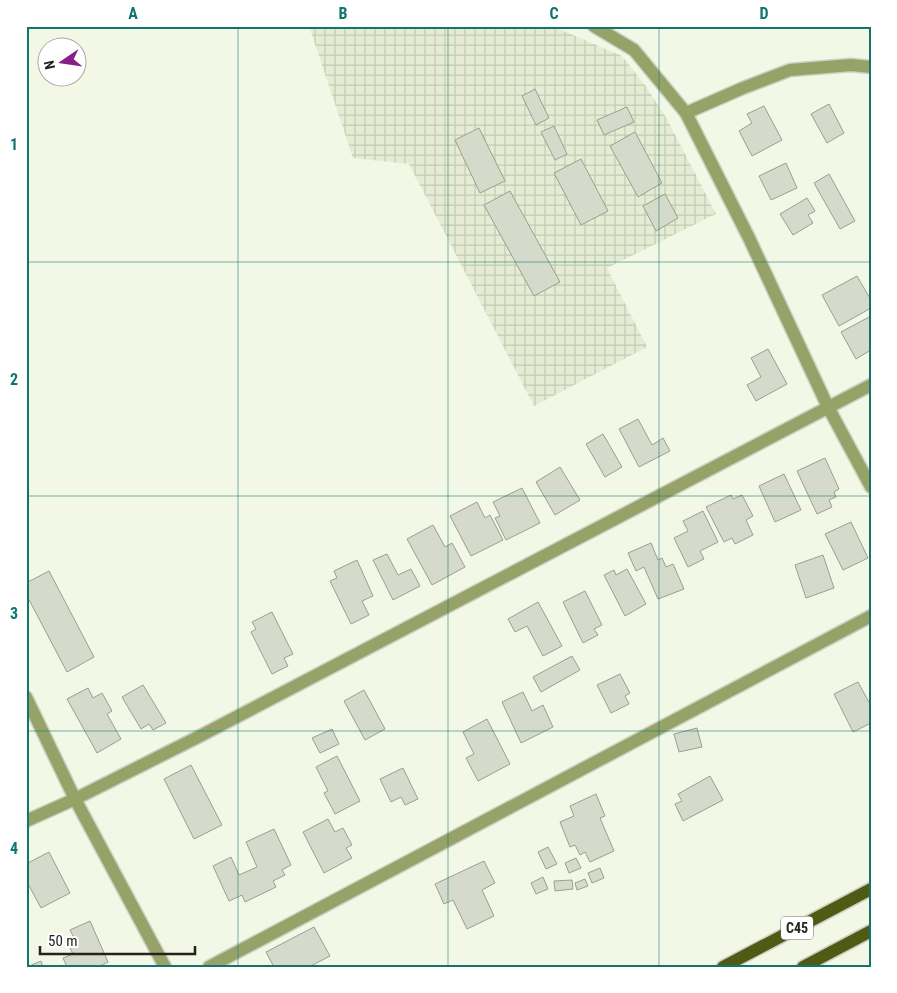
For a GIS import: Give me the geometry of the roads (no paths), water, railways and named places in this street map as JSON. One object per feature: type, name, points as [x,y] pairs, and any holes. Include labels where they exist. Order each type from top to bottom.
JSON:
[{"type":"main road","name":"C45","points":[[723,967],[871,889]]},
{"type":"main road","name":"C45","points":[[803,967],[871,931]]},
{"type":"street","points":[[594,26],[634,50],[686,113],[749,238],[828,407],[871,487]]},
{"type":"street","points":[[686,113],[790,70],[851,64],[871,67]]},
{"type":"street","points":[[26,821],[75,799],[209,731],[871,385]]},
{"type":"street","points":[[209,967],[871,616]]},
{"type":"street","points":[[26,697],[75,799],[165,967]]}]
